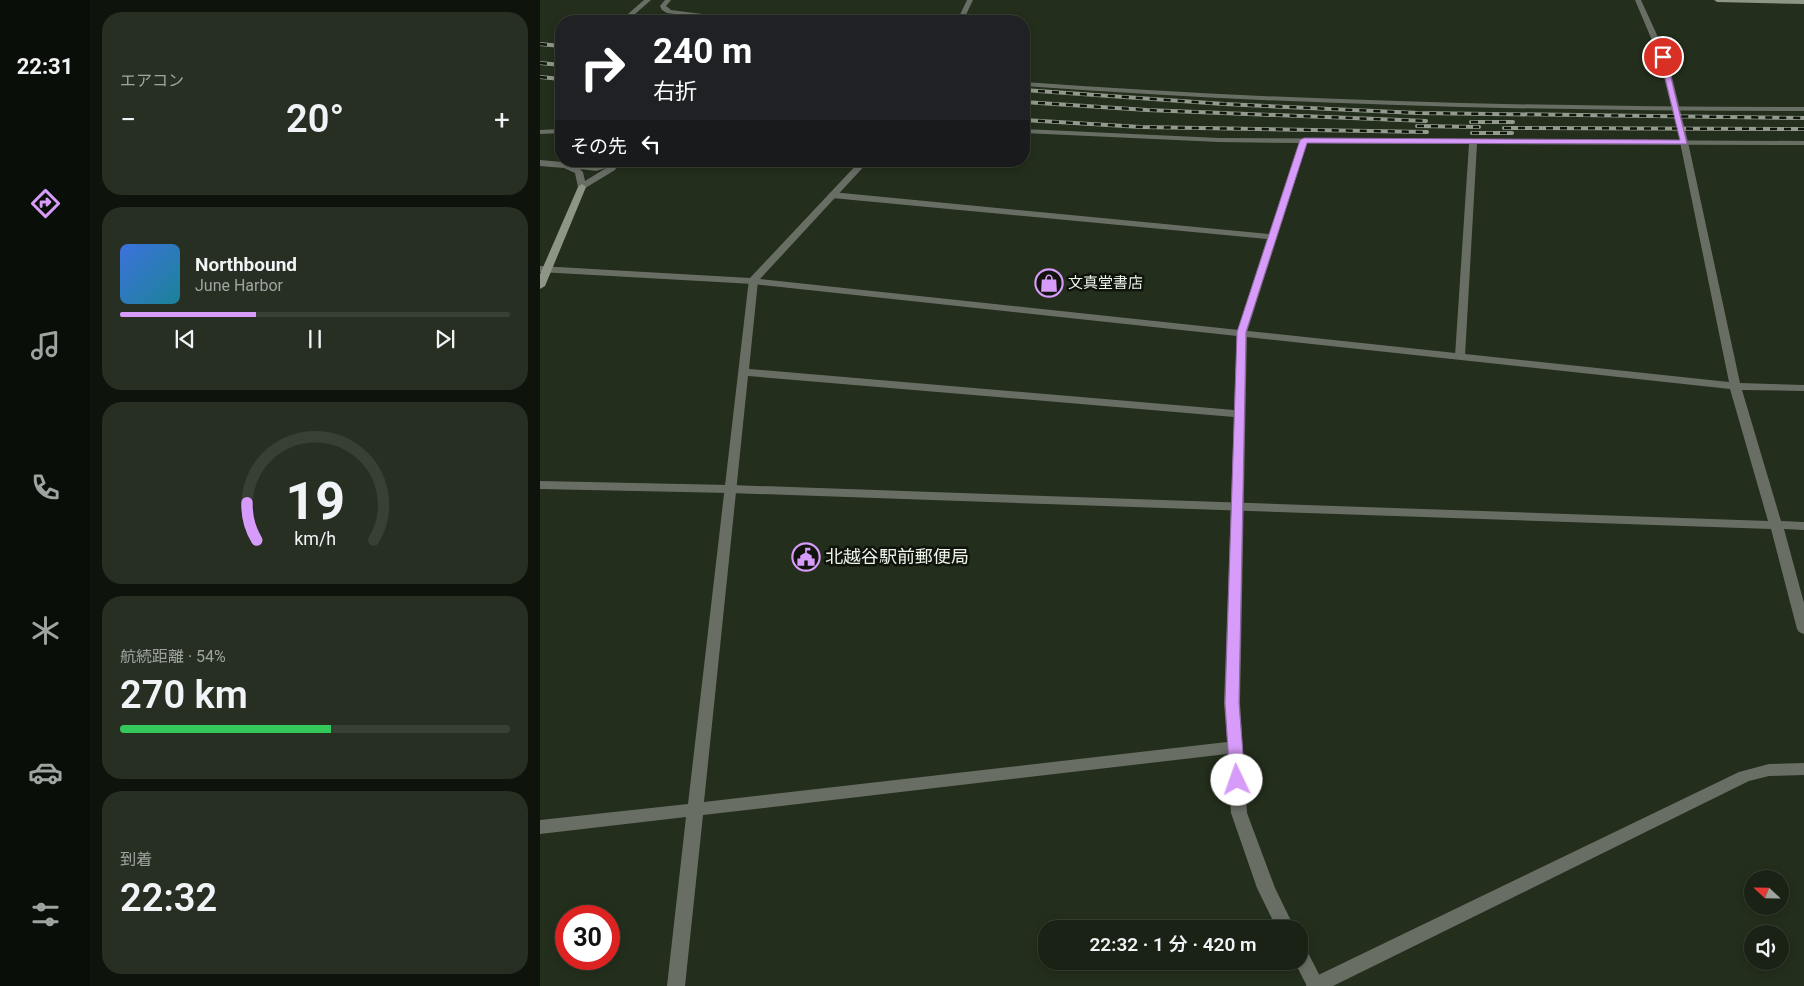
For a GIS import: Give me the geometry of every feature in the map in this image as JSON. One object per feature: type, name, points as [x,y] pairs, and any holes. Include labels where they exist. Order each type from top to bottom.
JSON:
[{"type":"main road","points":[[1717,0],[1804,2]]},
{"type":"main road","points":[[540,286],[544,269],[582,187]]},
{"type":"street","points":[[630,15],[648,0]]},
{"type":"street","points":[[668,0],[663,6],[664,9],[670,12],[694,15]]},
{"type":"street","points":[[963,15],[970,0]]},
{"type":"street","points":[[1638,0],[1663,57],[1684,142],[1735,386],[1804,629]]},
{"type":"street","points":[[1030,84],[1209,97],[1391,105],[1804,109]]},
{"type":"street","points":[[540,132],[555,131]]},
{"type":"street","points":[[1030,131],[1107,136],[1304,140],[1804,143]]},
{"type":"street","points":[[1282,920],[1266,888],[1239,813],[1232,703],[1242,332],[1304,140]]},
{"type":"street","points":[[1460,356],[1473,142]]},
{"type":"street","points":[[540,163],[555,165]]},
{"type":"street","points":[[568,167],[578,172],[582,187],[614,167]]},
{"type":"street","points":[[581,167],[600,167]]},
{"type":"street","points":[[676,986],[753,281],[859,167]]},
{"type":"street","points":[[832,195],[1273,237]]},
{"type":"street","points":[[544,269],[753,281],[1735,386],[1804,388]]},
{"type":"street","points":[[743,372],[1241,414]]},
{"type":"street","points":[[540,485],[730,489],[1237,508],[1804,526]]},
{"type":"street","points":[[540,827],[1236,747]]},
{"type":"street","points":[[1307,970],[1315,986],[1745,776],[1769,770],[1804,769]]},
{"type":"railway","points":[[540,44],[555,45]]},
{"type":"railway","points":[[540,63],[555,64]]},
{"type":"railway","points":[[540,77],[555,78]]},
{"type":"railway","points":[[1030,90],[1224,104],[1418,113],[1804,118]]},
{"type":"railway","points":[[1030,102],[1147,110],[1426,121]]},
{"type":"railway","points":[[1030,120],[1141,127],[1427,132]]},
{"type":"railway","points":[[1471,122],[1513,122]]},
{"type":"railway","points":[[1417,126],[1479,127]]},
{"type":"railway","points":[[1504,128],[1804,129]]},
{"type":"railway","points":[[1472,133],[1512,133]]},
{"type":"place","name":"文真堂書店","points":[[1049,283]]},
{"type":"place","name":"北越谷駅前郵便局","points":[[806,557]]},
{"type":"route","points":[[1237,780],[1232,703],[1242,332],[1304,140],[1684,142],[1663,57]]}]
